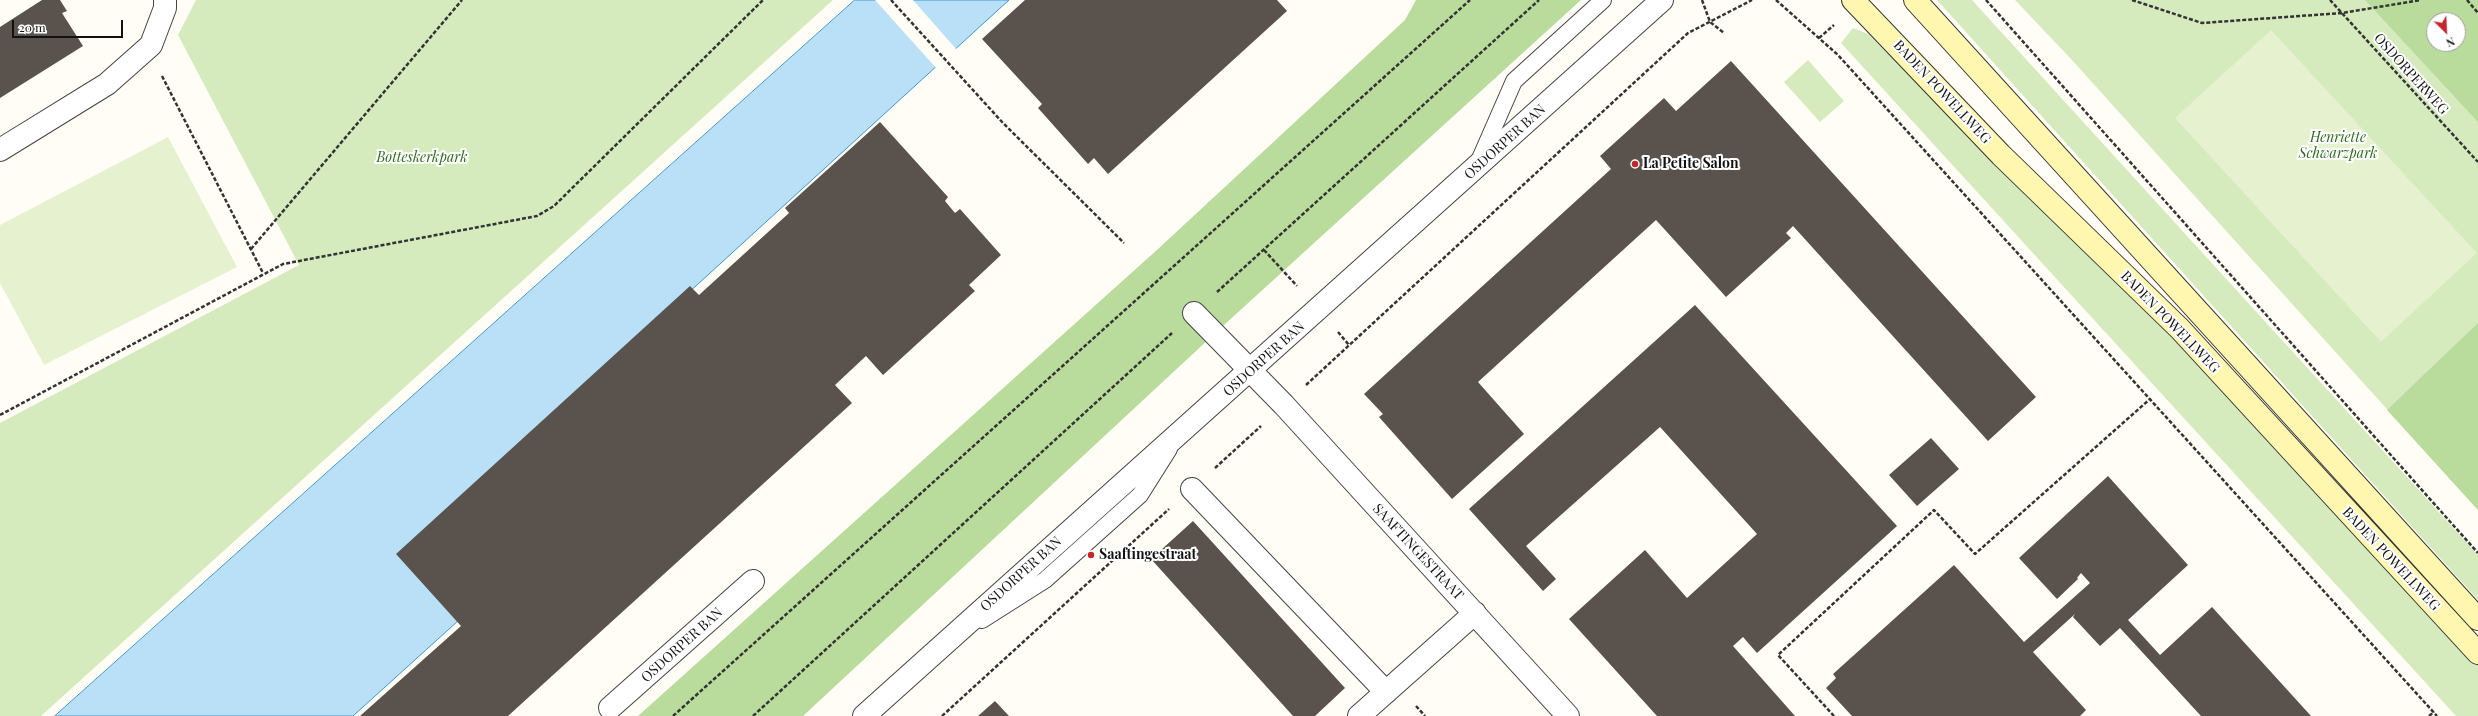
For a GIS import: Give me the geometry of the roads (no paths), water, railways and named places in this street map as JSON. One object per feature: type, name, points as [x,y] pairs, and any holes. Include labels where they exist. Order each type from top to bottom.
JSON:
[{"type":"main road","name":"BADEN POWELLWEG","points":[[1854,0],[2001,155],[2180,329],[2478,653]]},
{"type":"main road","name":"BADEN POWELLWEG","points":[[1915,0],[2478,619]]},
{"type":"street","points":[[0,150],[107,84],[151,45],[165,8],[166,0]]},
{"type":"street","name":"OSDORPER BAN","points":[[864,716],[1662,0]]},
{"type":"street","name":"SAAFTINGESTRAAT","points":[[1194,313],[1284,405],[1568,716]]},
{"type":"street","points":[[1192,489],[1386,692]]},
{"type":"street","name":"OSDORPER BAN","points":[[610,708],[753,581]]},
{"type":"street","points":[[1359,716],[1475,613]]},
{"type":"lane","points":[[1476,168],[1514,81],[1603,0]]},
{"type":"water","points":[[855,0],[1009,0],[421,537],[480,601],[353,716],[55,716]]},
{"type":"place","name":"La Petite Salon","points":[[1635,164]]},
{"type":"place","name":"Saaftingestraat","points":[[1091,555]]},
{"type":"park label","name":"Henriette Schwarzpark","points":[[2338,146]]},
{"type":"park label","name":"Botteskerkpark","points":[[422,158]]}]
